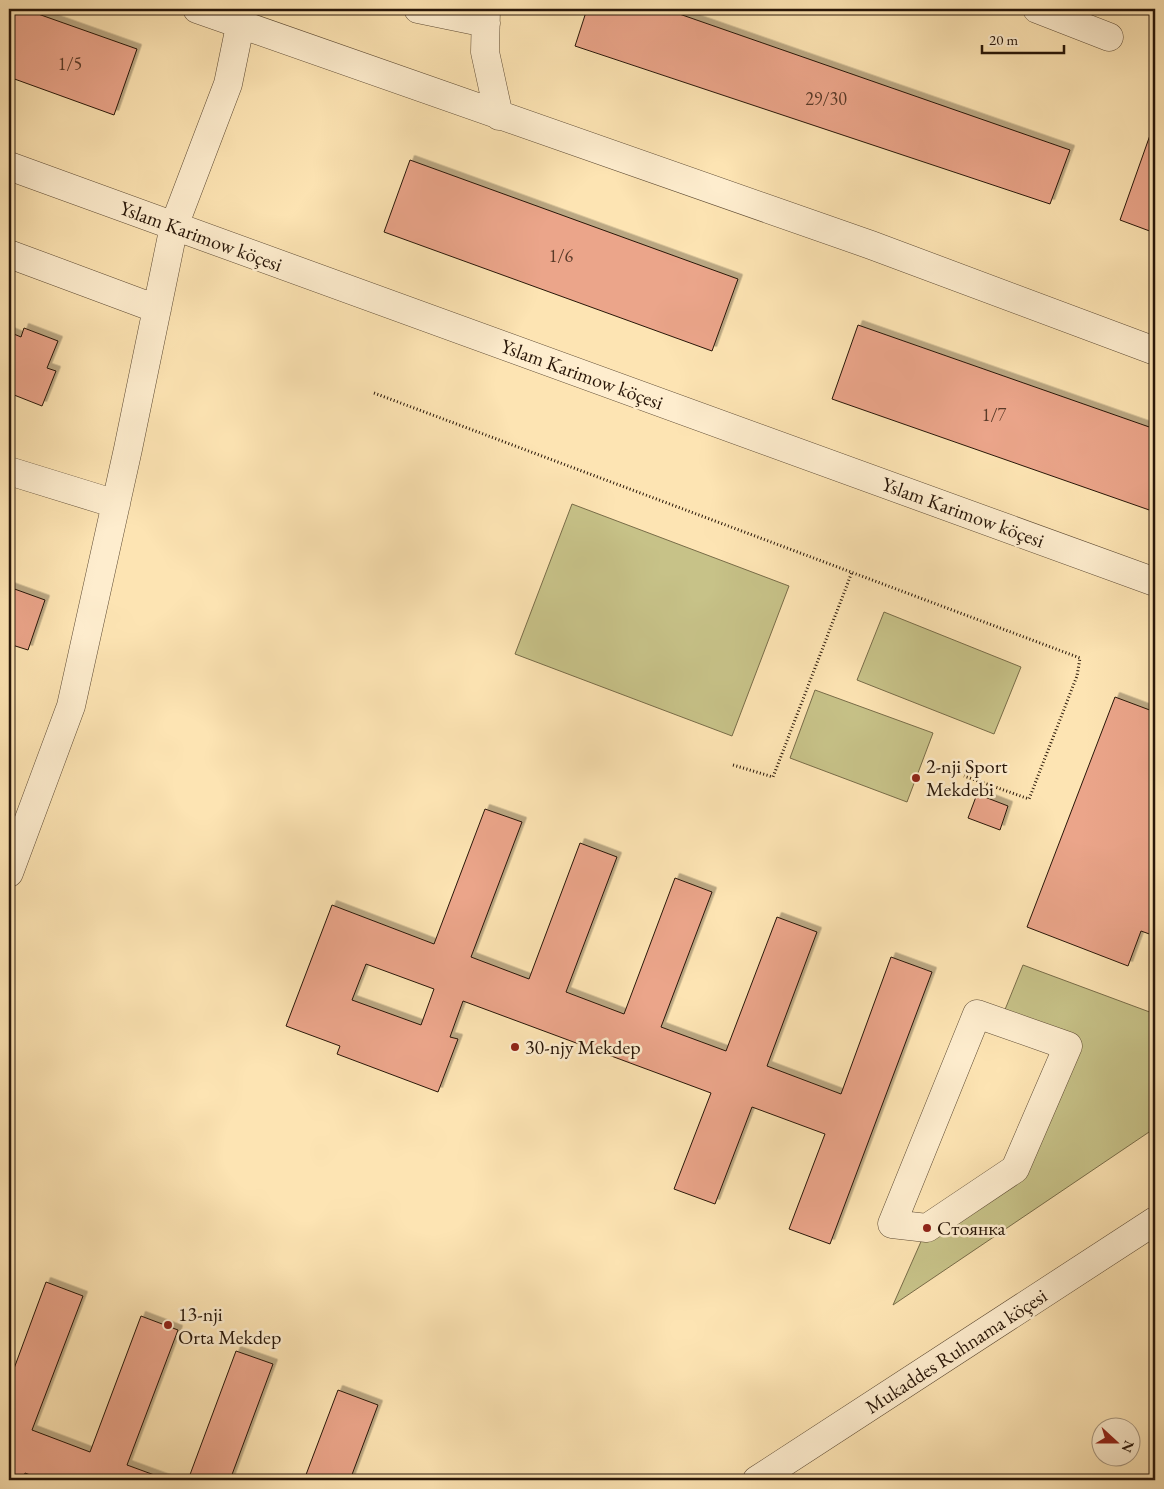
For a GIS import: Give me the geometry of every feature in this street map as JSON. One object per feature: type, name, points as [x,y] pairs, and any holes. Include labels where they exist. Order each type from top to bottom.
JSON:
[{"type":"street","points":[[197,9],[238,17],[499,116],[871,245],[1155,350]]},
{"type":"street","points":[[418,9],[486,16],[485,52],[499,116]]},
{"type":"street","points":[[1037,9],[1109,37]]},
{"type":"street","points":[[9,873],[71,706],[116,504],[174,226],[228,84],[238,17]]},
{"type":"street","name":"Yslam Karimow köçesi","points":[[9,166],[1155,582]]},
{"type":"street","points":[[9,254],[157,309]]},
{"type":"street","points":[[9,471],[116,504]]},
{"type":"street","points":[[977,1014],[1068,1046],[1015,1169],[927,1228],[892,1224],[977,1014]]},
{"type":"street","name":"Mukaddes Ruhnama köçesi","points":[[757,1480],[1155,1221]]},
{"type":"path","points":[[374,394],[1080,658],[1077,676],[1029,799],[964,776]]},
{"type":"path","points":[[733,765],[773,777],[852,572]]},
{"type":"shaded area","points":[[572,504],[789,586],[732,736],[515,654]]},
{"type":"shaded area","points":[[884,612],[1021,667],[994,734],[857,680]]},
{"type":"shaded area","points":[[815,690],[933,733],[907,802],[790,758]]},
{"type":"shaded area","points":[[1023,965],[1155,1014],[1155,1128],[893,1305],[927,1228],[1015,1169],[1068,1047],[1000,1022]]},
{"type":"building","points":[[9,9],[24,9],[137,49],[114,115],[9,77]]},
{"type":"building","points":[[587,9],[665,9],[1070,150],[1050,204],[575,46]]},
{"type":"building","points":[[1155,121],[1155,233],[1120,220]]},
{"type":"building","points":[[410,160],[738,279],[712,351],[384,232]]},
{"type":"building","points":[[858,325],[1155,429],[1155,512],[832,399]]},
{"type":"building","points":[[24,328],[58,341],[47,368],[56,371],[42,406],[9,393],[9,332],[21,337]]},
{"type":"building","points":[[9,587],[45,600],[28,650],[9,644]]},
{"type":"building","points":[[1115,697],[1155,712],[1155,936],[1141,931],[1128,966],[1027,927]]},
{"type":"building","points":[[977,794],[1008,806],[1000,830],[968,818]]},
{"type":"building","points":[[485,809],[522,822],[471,957],[529,979],[580,843],[617,857],[566,992],[624,1014],[675,878],[712,892],[661,1027],[726,1051],[777,917],[817,932],[767,1066],[841,1094],[891,957],[932,972],[830,1244],[789,1229],[825,1134],[752,1107],[715,1204],[674,1189],[711,1093],[463,1001],[450,1037],[458,1039],[438,1092],[337,1054],[340,1046],[286,1026],[332,905],[434,944]],"holes":[[[366,964],[434,989],[421,1025],[352,1000]]]},
{"type":"building","points":[[46,1282],[83,1296],[32,1430],[90,1452],[141,1316],[178,1330],[127,1465],[168,1480],[43,1480],[25,1473],[22,1480],[9,1480],[9,1382]]},
{"type":"building","points":[[236,1351],[273,1364],[230,1480],[188,1480]]},
{"type":"building","points":[[338,1390],[378,1405],[350,1480],[304,1480]]},
{"type":"place","name":"2-nji Sport Mekdebi","points":[[916,778]]},
{"type":"place","name":"30-njy Mekdep","points":[[515,1047]]},
{"type":"place","name":"Стоянка","points":[[927,1228]]},
{"type":"place","name":"13-nji Orta Mekdep","points":[[168,1325]]}]
